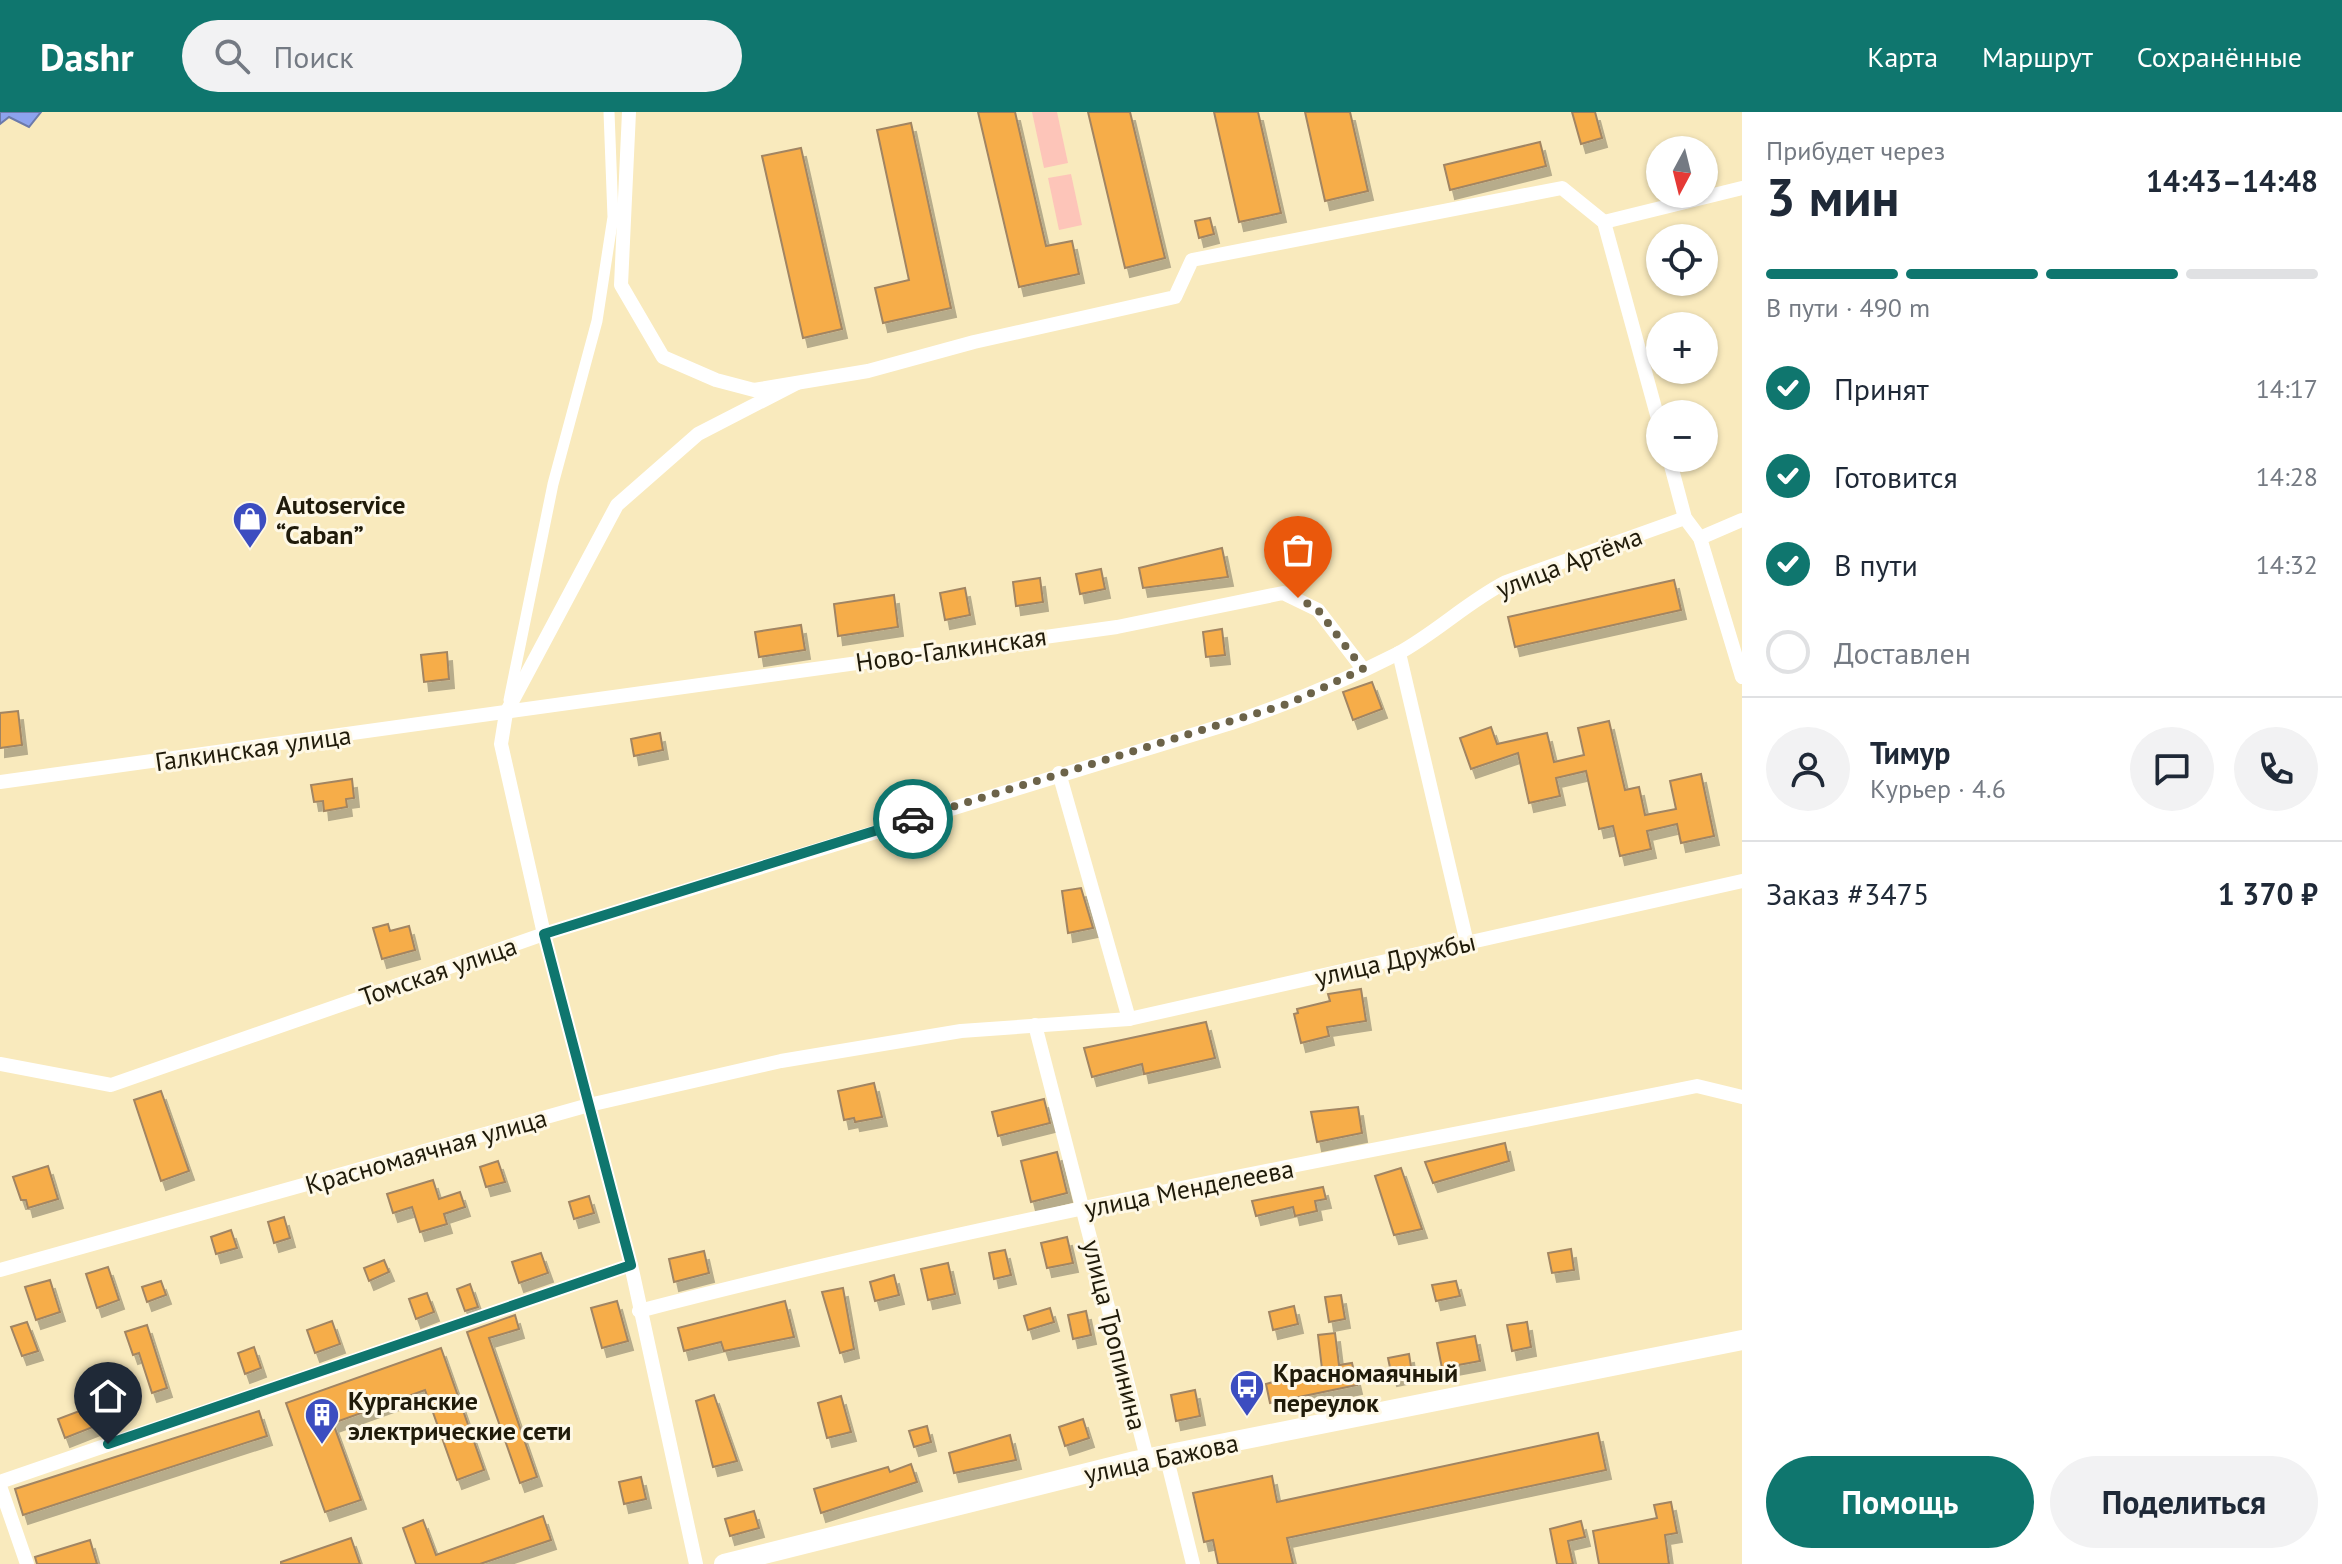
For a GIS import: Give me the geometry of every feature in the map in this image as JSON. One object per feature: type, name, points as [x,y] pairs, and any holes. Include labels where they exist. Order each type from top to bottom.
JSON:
[{"type":"main road","name":"улица Бажова","points":[[724,1564],[1157,1457],[1742,1340]]},
{"type":"street","points":[[609,112],[613,217],[597,321],[553,484],[501,744],[544,934],[631,1265],[696,1564]]},
{"type":"street","points":[[629,112],[621,285],[663,357],[716,380],[754,390],[868,371],[974,342],[1175,297],[1192,260],[1562,188],[1604,222],[1653,400]]},
{"type":"street","points":[[1604,222],[1742,188]]},
{"type":"street","points":[[506,713],[617,505],[698,434],[797,383]]},
{"type":"street","points":[[1673,472],[1685,518],[1700,538],[1742,677]]},
{"type":"street","name":"улица Артёма","points":[[1059,773],[1290,703],[1399,653],[1480,596],[1506,582],[1685,518]]},
{"type":"street","points":[[1700,538],[1742,520]]},
{"type":"street","name":"Ново-Галкинская","points":[[506,713],[1117,627],[1283,593],[1318,610],[1363,669]]},
{"type":"street","points":[[1399,653],[1467,943]]},
{"type":"street","name":"Галкинская улица","points":[[0,782],[506,713]]},
{"type":"street","points":[[1059,773],[1129,1019]]},
{"type":"street","name":"Томская улица","points":[[0,1064],[111,1085],[544,934],[1059,773]]},
{"type":"street","name":"улица Дружбы","points":[[1041,1024],[1129,1019],[1742,881]]},
{"type":"street","name":"Красномаячная улица","points":[[0,1270],[589,1105],[781,1061],[961,1031],[1041,1024]]},
{"type":"street","name":"улица Тропинина","points":[[1041,1024],[1083,1210],[1157,1457],[1193,1564]]},
{"type":"street","name":"улица Менделеева","points":[[639,1311],[782,1274],[1697,1086],[1742,1097]]},
{"type":"street","points":[[27,1564],[0,1484],[631,1265]]},
{"type":"shaded area","points":[[1032,112],[1057,112],[1068,163],[1044,168]]},
{"type":"shaded area","points":[[1071,174],[1082,225],[1059,230],[1048,178]]},
{"type":"water","points":[[0,112],[41,112],[29,127],[9,117],[0,124]]},
{"type":"building","points":[[978,112],[1015,112],[1046,246],[1072,241],[1079,274],[1019,287]]},
{"type":"building","points":[[1088,112],[1130,112],[1165,258],[1125,268]]},
{"type":"building","points":[[1214,112],[1258,112],[1281,213],[1239,222]]},
{"type":"building","points":[[1305,112],[1350,112],[1368,191],[1325,201]]},
{"type":"building","points":[[1572,112],[1595,112],[1602,138],[1581,144]]},
{"type":"building","points":[[911,123],[951,308],[883,323],[875,288],[909,280],[877,130]]},
{"type":"building","points":[[1540,142],[1546,166],[1450,190],[1444,165]]},
{"type":"building","points":[[801,148],[842,329],[803,338],[762,156]]},
{"type":"building","points":[[1210,218],[1214,234],[1199,238],[1195,221]]},
{"type":"building","points":[[1222,548],[1228,577],[1143,588],[1139,568]]},
{"type":"building","points":[[1101,569],[1105,589],[1080,594],[1076,574]]},
{"type":"building","points":[[1040,578],[1043,602],[1016,606],[1013,582]]},
{"type":"building","points":[[1674,580],[1681,610],[1515,647],[1508,617]]},
{"type":"building","points":[[965,588],[970,615],[945,620],[940,593]]},
{"type":"building","points":[[894,595],[898,627],[838,636],[834,604]]},
{"type":"building","points":[[801,625],[805,650],[759,657],[755,632]]},
{"type":"building","points":[[1222,629],[1225,655],[1206,657],[1203,632]]},
{"type":"building","points":[[447,652],[449,679],[424,682],[421,655]]},
{"type":"building","points":[[1372,682],[1382,709],[1353,720],[1343,692]]},
{"type":"building","points":[[18,711],[22,745],[0,748],[0,713]]},
{"type":"building","points":[[1609,721],[1625,790],[1639,787],[1645,815],[1676,809],[1670,781],[1701,774],[1714,836],[1681,843],[1677,824],[1647,831],[1651,849],[1620,856],[1613,826],[1599,829],[1586,771],[1556,778],[1560,796],[1529,803],[1518,753],[1471,769],[1460,738],[1491,727],[1497,744],[1547,733],[1554,762],[1584,755],[1578,728]]},
{"type":"building","points":[[660,733],[663,750],[634,756],[631,739]]},
{"type":"building","points":[[352,779],[354,798],[346,799],[347,807],[324,811],[323,801],[314,802],[311,785]]},
{"type":"building","points":[[1081,888],[1093,928],[1068,933],[1062,891]]},
{"type":"building","points":[[388,924],[390,931],[409,926],[415,950],[382,959],[373,928]]},
{"type":"building","points":[[1361,989],[1366,1021],[1327,1027],[1329,1036],[1301,1043],[1294,1014],[1298,1013],[1297,1009],[1330,1001],[1328,994]]},
{"type":"building","points":[[1206,1022],[1215,1058],[1144,1074],[1142,1064],[1092,1077],[1084,1048]]},
{"type":"building","points":[[874,1083],[882,1117],[855,1122],[854,1118],[844,1120],[838,1091]]},
{"type":"building","points":[[161,1091],[189,1171],[161,1181],[134,1100]]},
{"type":"building","points":[[1044,1099],[1050,1123],[998,1136],[992,1112]]},
{"type":"building","points":[[1358,1107],[1362,1133],[1317,1142],[1311,1112]]},
{"type":"building","points":[[1505,1143],[1509,1161],[1433,1183],[1425,1162]]},
{"type":"building","points":[[1057,1152],[1067,1193],[1031,1202],[1021,1161]]},
{"type":"building","points":[[498,1161],[505,1182],[486,1187],[480,1167]]},
{"type":"building","points":[[48,1166],[58,1199],[28,1208],[26,1200],[21,1200],[13,1177]]},
{"type":"building","points":[[1401,1168],[1422,1229],[1394,1235],[1375,1176]]},
{"type":"building","points":[[433,1180],[439,1199],[460,1192],[465,1207],[444,1214],[447,1224],[420,1232],[412,1207],[393,1213],[387,1194]]},
{"type":"building","points":[[1323,1187],[1326,1199],[1315,1201],[1317,1211],[1295,1216],[1293,1207],[1256,1216],[1252,1201]]},
{"type":"building","points":[[589,1196],[594,1213],[574,1219],[569,1202]]},
{"type":"building","points":[[284,1217],[290,1238],[274,1243],[268,1222]]},
{"type":"building","points":[[231,1230],[237,1248],[216,1254],[211,1237]]},
{"type":"building","points":[[1067,1237],[1073,1263],[1047,1268],[1041,1243]]},
{"type":"building","points":[[1571,1249],[1574,1270],[1552,1273],[1548,1253]]},
{"type":"building","points":[[1005,1250],[1011,1275],[994,1279],[989,1253]]},
{"type":"building","points":[[704,1251],[709,1273],[674,1282],[669,1259]]},
{"type":"building","points":[[541,1253],[548,1273],[519,1283],[512,1262]]},
{"type":"building","points":[[384,1260],[389,1272],[369,1281],[364,1268]]},
{"type":"building","points":[[948,1263],[955,1294],[928,1300],[921,1269]]},
{"type":"building","points":[[108,1267],[119,1300],[97,1308],[86,1274]]},
{"type":"building","points":[[894,1275],[899,1295],[875,1301],[870,1282]]},
{"type":"building","points":[[50,1280],[60,1312],[36,1320],[25,1287]]},
{"type":"building","points":[[161,1281],[166,1295],[147,1302],[142,1287]]},
{"type":"building","points":[[1456,1281],[1460,1296],[1436,1301],[1432,1285]]},
{"type":"building","points":[[470,1284],[478,1307],[465,1311],[457,1289]]},
{"type":"building","points":[[843,1288],[854,1349],[840,1353],[822,1292]]},
{"type":"building","points":[[427,1293],[434,1312],[416,1319],[409,1299]]},
{"type":"building","points":[[1341,1295],[1345,1319],[1329,1322],[1325,1297]]},
{"type":"building","points":[[617,1301],[628,1341],[602,1348],[591,1308]]},
{"type":"building","points":[[785,1301],[794,1337],[724,1351],[721,1342],[684,1351],[678,1328]]},
{"type":"building","points":[[1294,1306],[1298,1324],[1273,1330],[1269,1312]]},
{"type":"building","points":[[1050,1308],[1054,1322],[1028,1330],[1024,1316]]},
{"type":"building","points":[[1086,1311],[1091,1335],[1073,1339],[1068,1315]]},
{"type":"building","points":[[515,1315],[519,1329],[489,1338],[537,1477],[520,1483],[467,1332]]},
{"type":"building","points":[[332,1321],[340,1344],[315,1353],[307,1330]]},
{"type":"building","points":[[27,1322],[38,1351],[22,1356],[11,1327]]},
{"type":"building","points":[[1527,1322],[1531,1347],[1512,1351],[1507,1325]]},
{"type":"building","points":[[147,1325],[167,1388],[152,1393],[139,1353],[133,1355],[125,1332]]},
{"type":"building","points":[[1335,1333],[1339,1365],[1352,1363],[1357,1385],[1270,1403],[1266,1384],[1322,1369],[1318,1335]]},
{"type":"building","points":[[1475,1336],[1480,1361],[1442,1368],[1437,1343]]},
{"type":"building","points":[[254,1347],[261,1368],[245,1374],[238,1353]]},
{"type":"building","name":"Курганские электрические сети","points":[[441,1348],[484,1470],[457,1480],[425,1390],[333,1423],[361,1500],[325,1512],[286,1403]]},
{"type":"building","points":[[1409,1354],[1412,1373],[1392,1377],[1388,1358]]},
{"type":"building","points":[[1195,1390],[1200,1416],[1176,1421],[1171,1395]]},
{"type":"building","points":[[714,1395],[737,1461],[713,1467],[696,1401]]},
{"type":"building","points":[[841,1396],[851,1432],[827,1438],[818,1403]]},
{"type":"building","points":[[90,1407],[98,1425],[65,1438],[58,1419]]},
{"type":"building","points":[[259,1411],[267,1436],[23,1515],[15,1489]]},
{"type":"building","points":[[1083,1419],[1089,1438],[1065,1446],[1059,1427]]},
{"type":"building","points":[[927,1426],[931,1442],[914,1447],[909,1431]]},
{"type":"building","points":[[1598,1433],[1606,1470],[1287,1538],[1293,1564],[1218,1564],[1213,1540],[1204,1542],[1193,1493],[1272,1476],[1277,1502]]},
{"type":"building","points":[[1010,1435],[1016,1460],[954,1473],[949,1453]]},
{"type":"building","points":[[911,1464],[917,1482],[821,1513],[814,1489],[888,1467],[890,1472]]},
{"type":"building","points":[[641,1477],[646,1499],[624,1504],[619,1482]]},
{"type":"building","points":[[1671,1502],[1677,1533],[1665,1535],[1669,1564],[1599,1564],[1593,1531],[1657,1518],[1654,1505]]},
{"type":"building","points":[[754,1511],[759,1528],[730,1536],[725,1519]]},
{"type":"building","points":[[543,1516],[551,1540],[480,1564],[416,1564],[403,1528],[423,1520],[436,1555]]},
{"type":"building","points":[[1581,1521],[1585,1537],[1568,1541],[1573,1564],[1557,1564],[1550,1529]]},
{"type":"building","points":[[351,1538],[360,1564],[281,1564],[281,1562]]},
{"type":"building","points":[[90,1540],[97,1564],[37,1564],[35,1557]]},
{"type":"way so far","points":[[913,819],[1231,723],[1290,703],[1363,669],[1318,610],[1298,598]]},
{"type":"place","name":"Autoservice “Caban”","points":[[250,550]]},
{"type":"place","name":"Красномаячный переулок","points":[[1247,1418]]},
{"type":"place","name":"Курганские электрические сети","points":[[322,1446]]},
{"type":"route","points":[[108,1444],[631,1265],[544,934],[913,819]]}]
